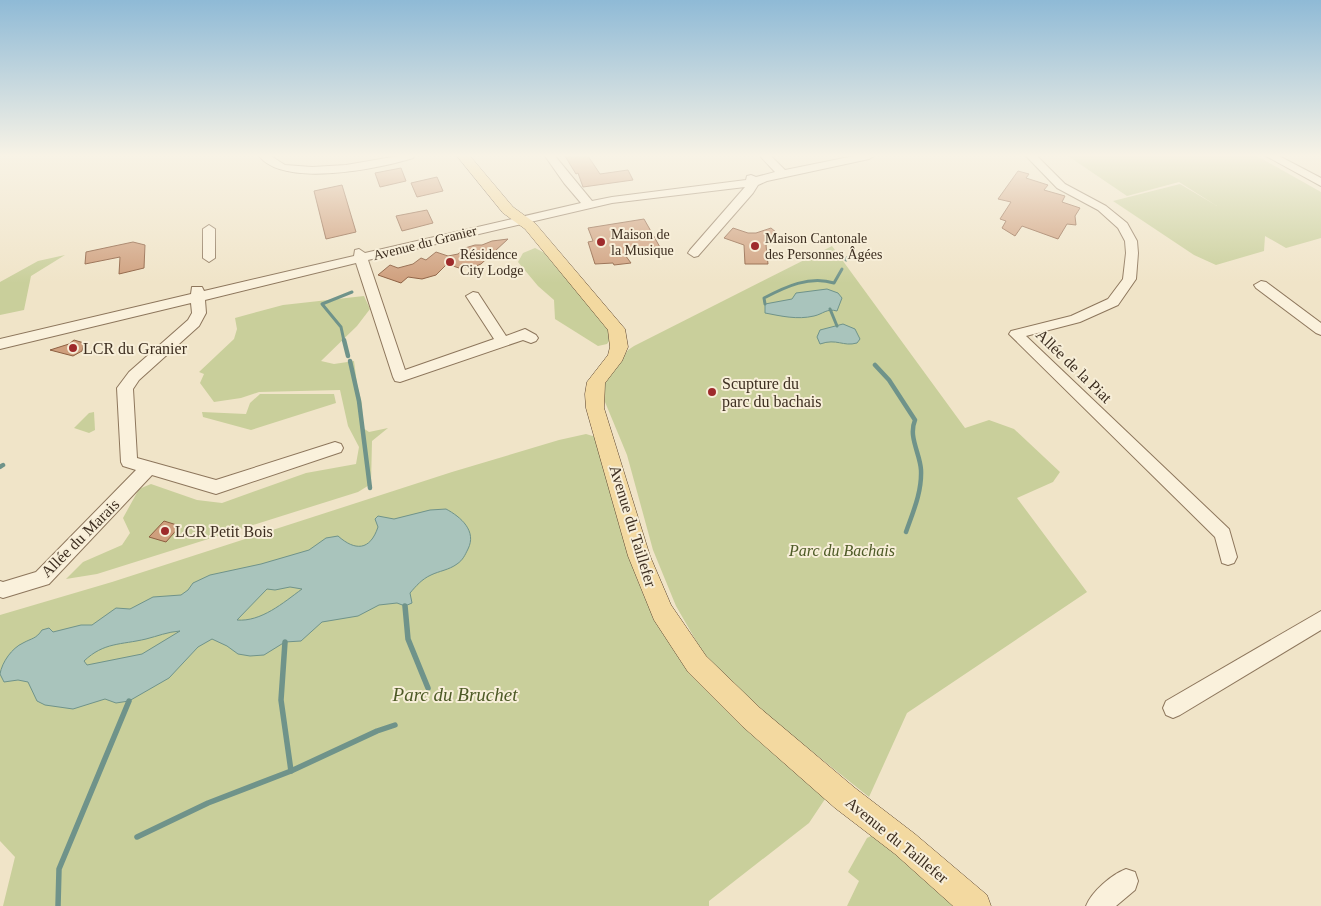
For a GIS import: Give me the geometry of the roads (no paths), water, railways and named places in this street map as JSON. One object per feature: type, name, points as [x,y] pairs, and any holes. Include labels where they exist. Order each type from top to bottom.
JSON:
[{"type":"main road","name":"Avenue du Taillefer","points":[[500,198],[508,210],[519,218],[522,227],[550,251],[616,329],[619,347],[616,357],[596,382],[594,394],[595,408],[639,556],[662,612],[697,664],[722,690],[845,798],[905,844],[976,906]]},
{"type":"street","points":[[583,198],[587,202]]},
{"type":"street","name":"Avenue du Granier","points":[[0,337],[360,256],[587,202],[619,198]]},
{"type":"street","points":[[694,253],[743,198]]},
{"type":"street","name":"Allée de la Piat","points":[[1084,198],[1102,208],[1124,226],[1131,241],[1130,279],[1113,302],[1076,319],[1016,334],[1223,534],[1228,557]]},
{"type":"street","points":[[209,229],[209,258]]},
{"type":"street","points":[[360,256],[400,377],[525,334],[531,338]]},
{"type":"street","points":[[1261,286],[1321,330]]},
{"type":"street","points":[[197,293],[199,314],[194,323],[134,376],[125,388],[129,462],[216,488],[335,448]]},
{"type":"street","name":"Avenue du Granier","points":[[0,344],[197,293]]},
{"type":"street","points":[[473,296],[503,342]]},
{"type":"street","name":"Allée du Marais","points":[[0,589],[3,590],[42,578],[149,468]]},
{"type":"street","points":[[1172,708],[1321,620]]},
{"type":"street","points":[[1098,906],[1126,881]]},
{"type":"water","points":[[827,289],[838,293],[842,298],[837,311],[828,311],[801,318],[765,313],[765,304],[792,299],[796,293]]},
{"type":"water","points":[[843,324],[855,329],[860,339],[857,343],[826,342],[820,344],[817,337],[820,330]]},
{"type":"water","points":[[446,509],[462,520],[469,531],[470,542],[461,561],[451,568],[431,575],[417,585],[410,593],[412,603],[405,606],[397,603],[379,605],[358,616],[322,622],[301,641],[285,642],[264,655],[250,656],[238,654],[212,639],[198,647],[169,678],[129,701],[116,703],[105,699],[73,709],[45,705],[37,701],[28,682],[18,680],[4,682],[0,674],[11,652],[19,645],[36,637],[42,630],[49,628],[53,632],[81,625],[92,625],[116,608],[130,609],[153,597],[181,595],[193,583],[210,575],[261,564],[309,550],[326,538],[338,536],[350,544],[361,546],[371,541],[375,535],[378,527],[375,519],[378,516],[394,519],[430,510]],"holes":[[[290,587],[302,589],[263,615],[246,620],[237,620],[267,589],[275,590]],[[180,631],[142,654],[87,665],[84,661],[106,647]]]},
{"type":"waterway","points":[[765,304],[764,298],[798,283],[816,280],[834,283],[842,269]]},
{"type":"waterway","points":[[344,341],[341,327],[322,304],[352,292]]},
{"type":"waterway","points":[[830,309],[837,326]]},
{"type":"waterway","points":[[344,340],[348,356]]},
{"type":"waterway","points":[[350,361],[359,401],[370,488]]},
{"type":"waterway","points":[[875,365],[889,380],[915,420],[913,433],[921,478],[916,502],[906,532]]},
{"type":"waterway","points":[[405,606],[408,639],[428,688]]},
{"type":"waterway","points":[[285,642],[281,700],[291,771]]},
{"type":"waterway","points":[[58,906],[59,869],[129,701]]},
{"type":"waterway","points":[[291,771],[377,731],[395,725]]},
{"type":"waterway","points":[[137,837],[208,803],[291,771]]},
{"type":"place","name":"Maison de la Musique","points":[[601,242]]},
{"type":"place","name":"Maison Cantonale des Personnes Âgées","points":[[755,246]]},
{"type":"place","name":"Résidence City Lodge","points":[[450,262]]},
{"type":"place","name":"LCR du Granier","points":[[73,348]]},
{"type":"place","name":"Scupture du parc du bachais","points":[[712,392]]},
{"type":"place","name":"LCR Petit Bois","points":[[165,531]]},
{"type":"park label","name":"Parc du Bachais","points":[[842,550]]},
{"type":"park label","name":"Parc du Bruchet","points":[[455,694]]}]
